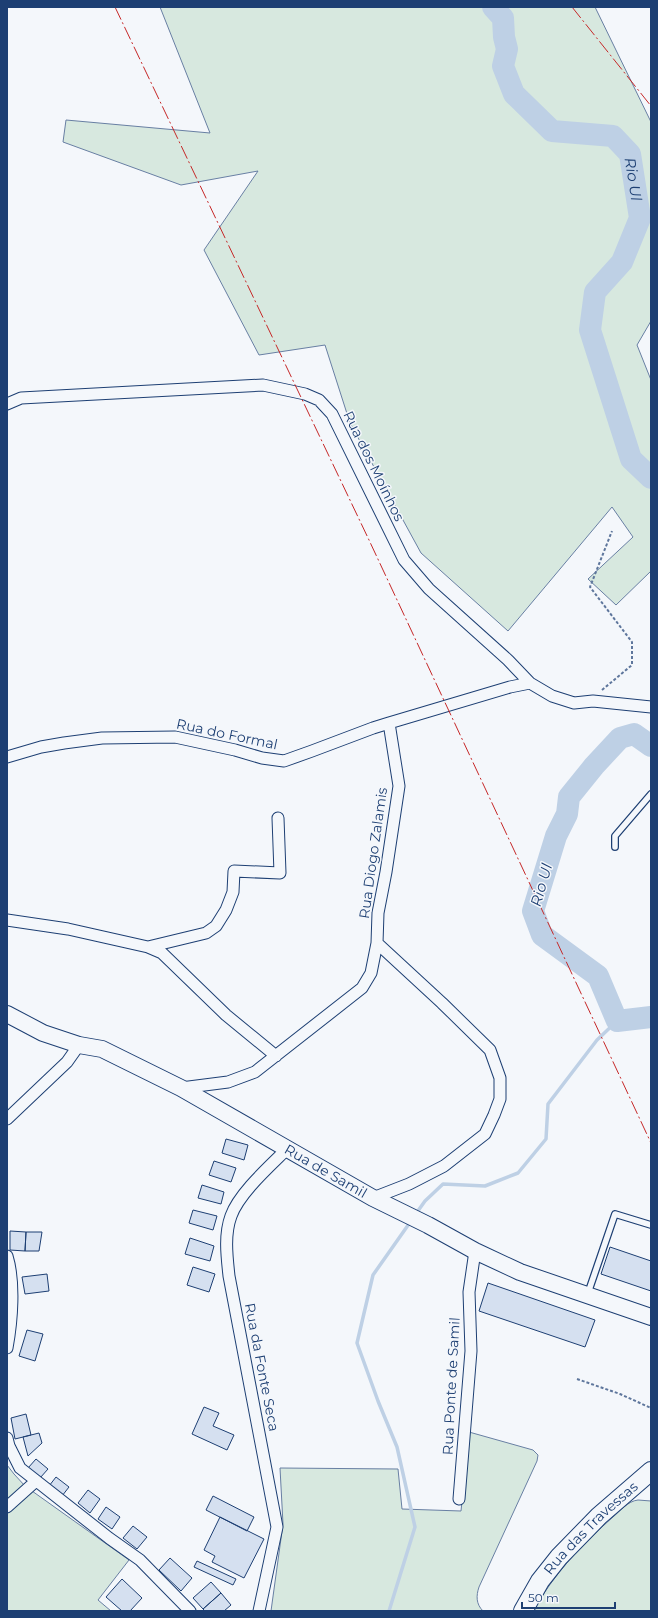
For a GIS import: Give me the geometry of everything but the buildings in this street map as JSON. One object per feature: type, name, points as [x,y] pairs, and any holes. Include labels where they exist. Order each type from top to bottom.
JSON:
[{"type":"main road","name":"Rua das Travessas","points":[[524,1611],[540,1581],[559,1557],[599,1516],[651,1471]]},
{"type":"street","name":"Rua dos Moínhos","points":[[7,404],[21,398],[263,385],[305,394],[319,400],[332,414],[404,560],[429,589],[508,660],[530,683],[552,696],[574,703],[593,701],[651,707]]},
{"type":"street","points":[[389,724],[510,687],[530,683]]},
{"type":"street","name":"Rua do Formal","points":[[7,757],[41,747],[64,743],[116,737],[175,737],[235,750],[262,758],[284,761],[373,728],[389,724]]},
{"type":"street","name":"Rua Diogo Zalamis","points":[[181,1088],[228,1082],[255,1072],[362,988],[371,973],[377,943],[378,913],[386,872],[399,786],[389,724]]},
{"type":"street","points":[[148,947],[206,933],[216,926],[226,910],[234,892],[234,870],[280,873],[278,818]]},
{"type":"street","points":[[7,920],[68,929],[148,947],[162,954],[226,1015],[276,1056]]},
{"type":"street","points":[[373,1198],[409,1184],[444,1166],[485,1134],[500,1099],[500,1078],[490,1050],[377,943]]},
{"type":"street","name":"Rua de Samil","points":[[7,1014],[43,1033],[78,1045],[102,1049],[181,1088],[373,1198],[428,1225],[475,1251],[520,1272],[588,1294],[651,1317]]},
{"type":"street","points":[[7,1119],[67,1062],[78,1045]]},
{"type":"street","name":"Rua da Fonte Seca","points":[[259,1611],[278,1527],[229,1276],[226,1244],[231,1215],[245,1193],[288,1148]]},
{"type":"street","name":"Rua Ponte de Samil","points":[[459,1499],[471,1351],[469,1292],[475,1251]]},
{"type":"street","points":[[7,1256],[12,1297],[7,1348]]},
{"type":"street","points":[[7,1438],[9,1446],[20,1468],[140,1560],[190,1611]]},
{"type":"street","points":[[7,1507],[36,1481]]},
{"type":"lane","points":[[615,847],[615,836],[651,794]]},
{"type":"lane","points":[[588,1294],[615,1214],[651,1226]]},
{"type":"path","points":[[593,701],[596,695],[632,665],[632,642],[590,587],[612,531]]},
{"type":"path","points":[[577,1379],[620,1394],[651,1408]]},
{"type":"shaded area","points":[[160,7],[595,7],[651,122],[651,321],[637,345],[651,380],[651,571],[616,605],[588,579],[633,537],[612,507],[508,631],[421,553],[350,423],[325,345],[259,355],[204,250],[258,171],[181,185],[63,142],[66,120],[210,133]]},
{"type":"shaded area","points":[[469,1432],[533,1450],[538,1455],[537,1461],[479,1587],[477,1600],[483,1611],[271,1611],[283,1524],[280,1468],[398,1469],[402,1509],[461,1511]]},
{"type":"shaded area","points":[[7,1465],[25,1486],[129,1560],[98,1600],[111,1611],[7,1611]]},
{"type":"shaded area","points":[[638,1500],[651,1501],[651,1611],[533,1611],[559,1572],[579,1549],[624,1507],[631,1502]]},
{"type":"waterway","name":"Rio Ul","points":[[493,7],[503,18],[504,37],[507,49],[503,66],[514,94],[552,131],[613,136],[630,154],[640,218],[622,262],[595,292],[590,330],[631,459],[651,478]]},
{"type":"waterway","name":"Rio Ul","points":[[651,746],[634,734],[620,738],[594,766],[569,797],[567,814],[556,836],[533,911],[542,935],[598,976],[617,1021],[651,1017]]},
{"type":"waterway","points":[[415,1215],[425,1201],[443,1184],[485,1186],[518,1173],[546,1139],[548,1104],[597,1040],[617,1021]]},
{"type":"waterway","points":[[389,1611],[415,1527],[397,1447],[378,1401],[357,1343],[373,1275],[411,1221]]},
{"type":"power","points":[[115,7],[369,540],[651,1143]]},
{"type":"power","points":[[572,7],[651,106]]}]
